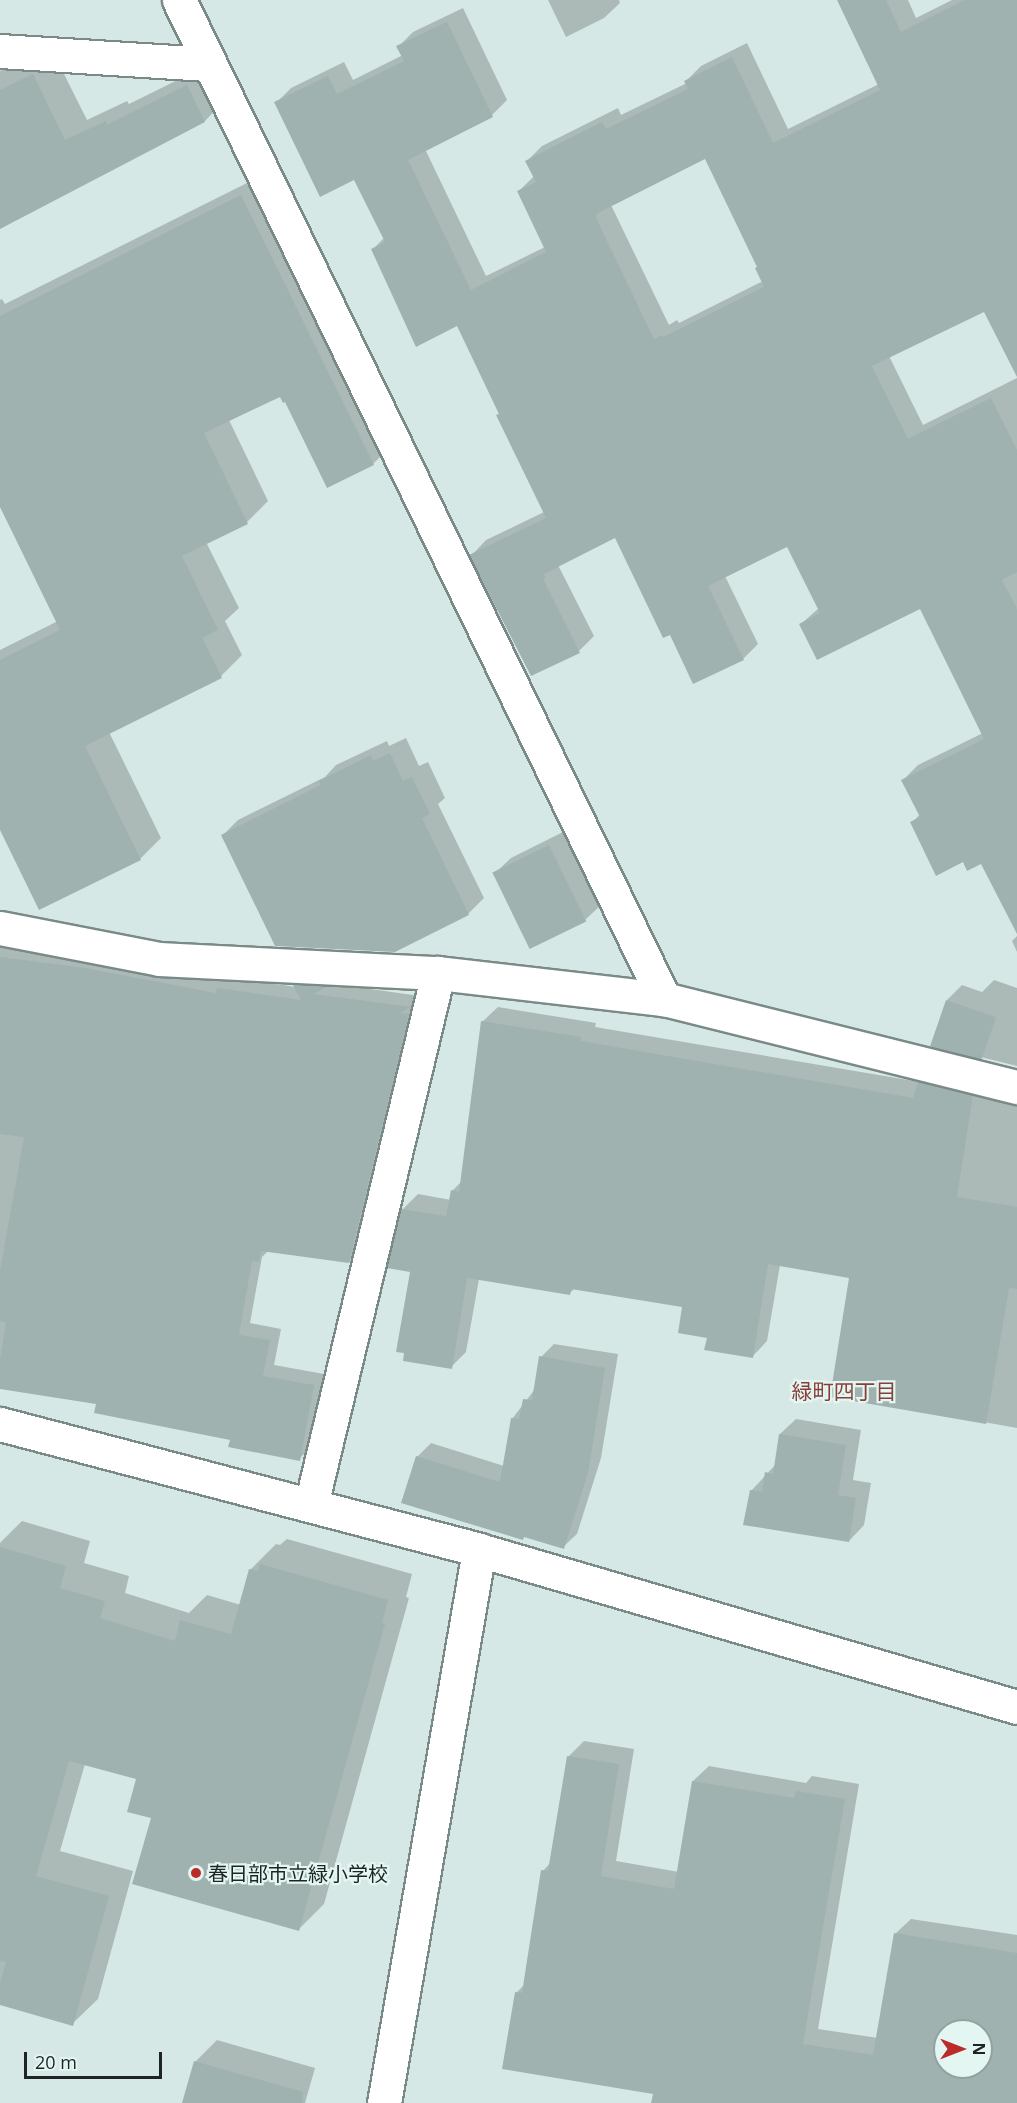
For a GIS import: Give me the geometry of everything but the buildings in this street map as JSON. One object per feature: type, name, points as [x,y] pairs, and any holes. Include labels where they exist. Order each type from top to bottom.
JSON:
[{"type":"street","points":[[179,0],[208,64],[664,999]]},
{"type":"street","points":[[0,51],[208,64]]},
{"type":"street","points":[[0,928],[159,959],[438,973],[664,999],[1017,1087]]},
{"type":"street","points":[[311,1506],[438,973]]},
{"type":"street","points":[[0,1424],[479,1550],[1017,1707]]},
{"type":"street","points":[[384,2103],[479,1550]]},
{"type":"place","name":"春日部市立緑小学校","points":[[196,1873]]},
{"type":"district","name":"緑町四丁目","points":[[844,1391]]}]
